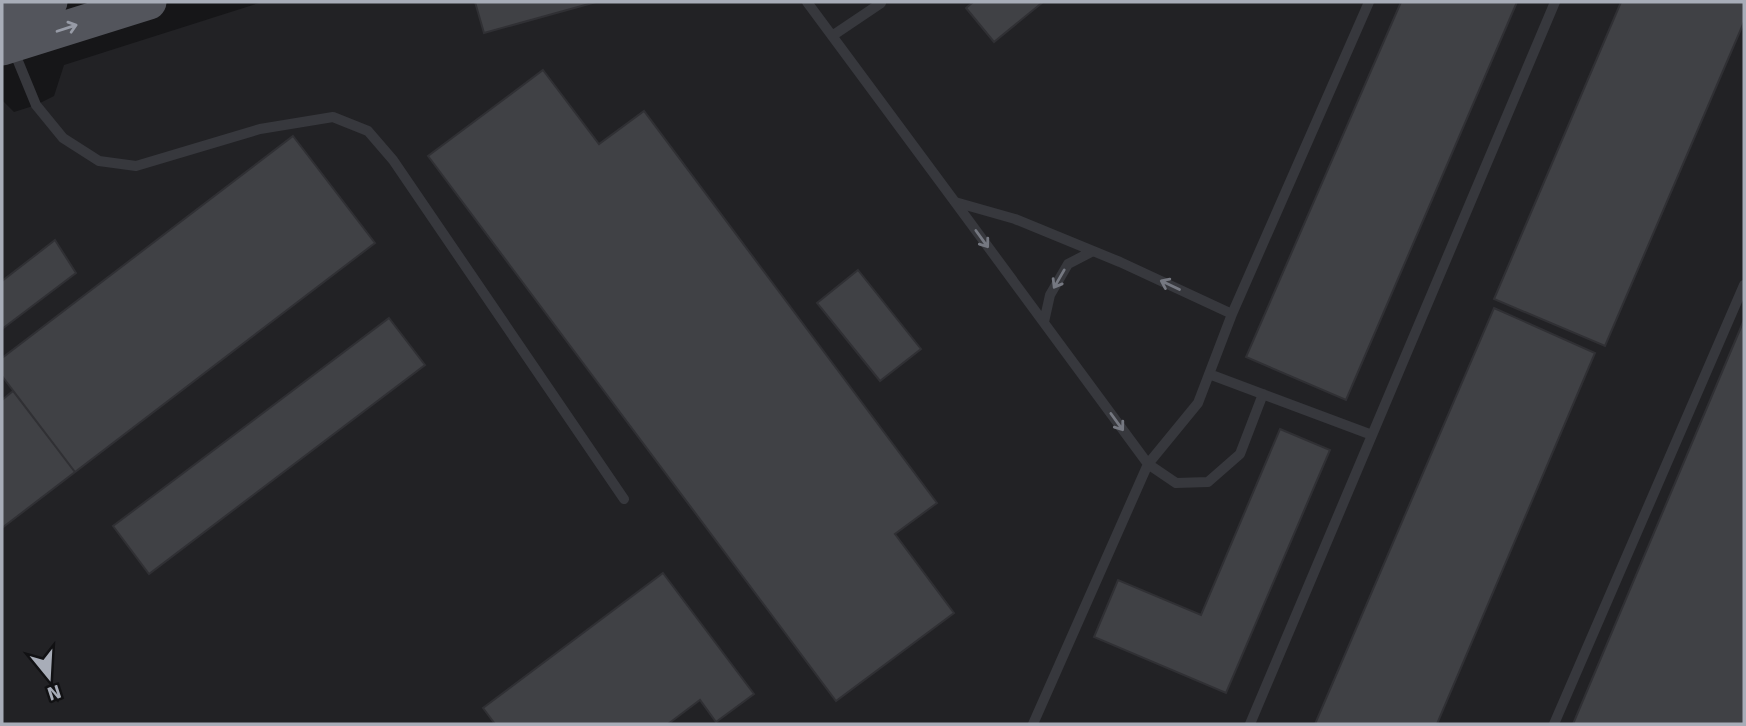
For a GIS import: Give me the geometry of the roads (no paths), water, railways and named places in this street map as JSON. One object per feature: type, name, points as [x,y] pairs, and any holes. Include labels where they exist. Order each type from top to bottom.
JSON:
[{"type":"main road","points":[[5,37],[50,2]]},
{"type":"main road","points":[[5,37],[149,2]]},
{"type":"lane","points":[[807,2],[1148,464],[1176,483],[1208,482],[1240,454],[1263,394]]},
{"type":"lane","points":[[1033,724],[1148,464],[1198,403],[1232,314],[1369,2]]},
{"type":"lane","points":[[1250,724],[1555,2]]},
{"type":"lane","points":[[832,36],[881,3]]},
{"type":"lane","points":[[5,37],[36,104],[63,138],[99,161],[136,166],[260,129],[333,117],[368,131],[393,160],[624,499]]},
{"type":"lane","points":[[955,202],[1015,219],[1232,314]]},
{"type":"lane","points":[[1044,322],[1050,295],[1068,264],[1093,251]]},
{"type":"lane","points":[[1554,724],[1744,285]]},
{"type":"lane","points":[[1209,374],[1372,435]]}]
